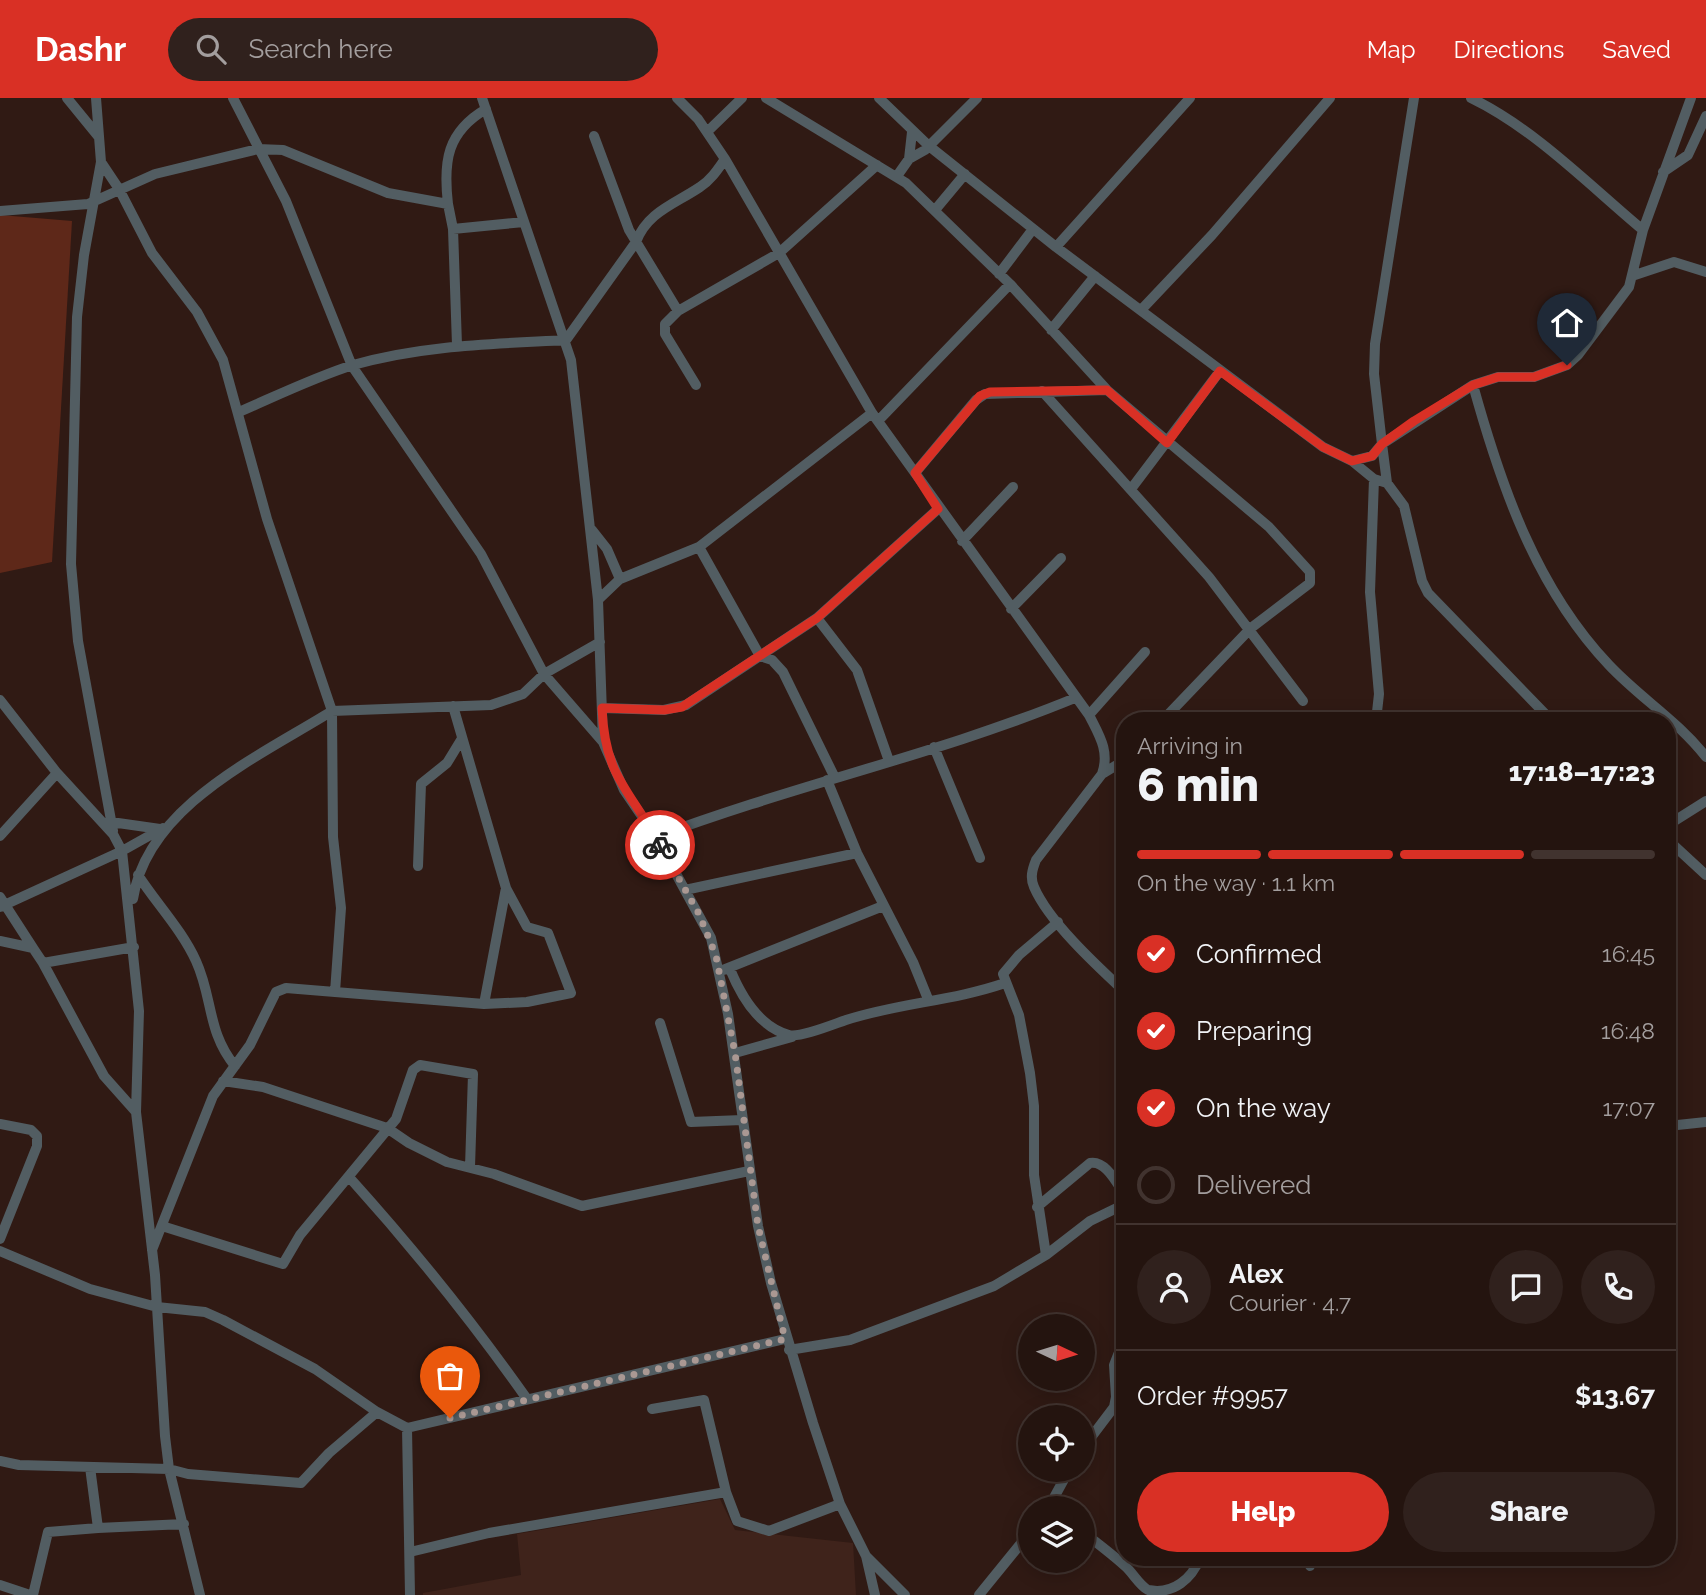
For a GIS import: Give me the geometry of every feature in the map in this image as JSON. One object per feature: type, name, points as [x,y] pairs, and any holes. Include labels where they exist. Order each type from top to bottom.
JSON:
[{"type":"street","points":[[67,98],[98,135]]},
{"type":"street","points":[[96,98],[102,162],[77,317],[71,565],[79,649],[113,834]]},
{"type":"street","points":[[233,98],[286,201],[352,366],[481,554],[544,674],[604,742],[624,790],[656,837],[738,990],[756,1014],[778,1031],[792,1037]]},
{"type":"street","points":[[677,98],[707,132],[725,159],[875,417],[938,509],[1089,715],[1104,746],[1106,760],[1102,774]]},
{"type":"street","points":[[707,132],[742,98]]},
{"type":"street","points":[[766,98],[897,176],[1010,284],[1107,390],[1269,527],[1312,577],[1310,583],[1251,628],[1171,712]]},
{"type":"street","points":[[879,98],[929,146],[1056,247],[1142,309],[1220,371],[1323,447],[1352,461],[1374,479],[1387,482]]},
{"type":"street","points":[[897,176],[909,159],[929,146],[978,98]]},
{"type":"street","points":[[1056,247],[1190,98]]},
{"type":"street","points":[[1142,309],[1212,234],[1330,98]]},
{"type":"street","points":[[1414,98],[1375,344],[1374,374],[1387,482],[1404,506],[1422,581],[1429,593],[1543,712]]},
{"type":"street","points":[[1471,98],[1498,112],[1542,145],[1643,230]]},
{"type":"street","points":[[1352,461],[1372,456],[1382,444],[1473,385],[1498,377],[1534,377],[1567,365],[1624,295],[1662,172],[1691,98]]},
{"type":"street","points":[[457,345],[453,229],[446,173],[449,150],[465,123],[484,103],[565,340],[578,400],[598,600],[604,742]]},
{"type":"street","points":[[1662,172],[1688,155],[1706,116]]},
{"type":"street","points":[[909,159],[912,132]]},
{"type":"street","points":[[594,136],[620,210],[678,311]]},
{"type":"street","points":[[0,211],[62,208],[94,201],[155,174],[258,149],[283,150],[388,193],[448,204]]},
{"type":"street","points":[[565,340],[636,242],[648,221],[703,186],[725,159]]},
{"type":"street","points":[[102,162],[152,253],[212,336],[239,412],[267,519],[332,711],[333,837],[341,908],[335,992]]},
{"type":"street","points":[[696,385],[665,334],[665,324],[678,311],[779,253],[877,165]]},
{"type":"street","points":[[935,210],[965,174]]},
{"type":"street","points":[[453,229],[524,222]]},
{"type":"street","points":[[999,274],[1034,229]]},
{"type":"street","points":[[1632,276],[1674,262],[1706,272]]},
{"type":"street","points":[[1051,330],[1095,275]]},
{"type":"street","points":[[598,600],[620,579],[699,547],[875,417],[1010,284]]},
{"type":"street","points":[[239,412],[352,366],[457,345],[565,340]]},
{"type":"street","points":[[1131,489],[1220,371]]},
{"type":"street","points":[[1473,385],[1502,477],[1533,559],[1594,648],[1611,667],[1664,712]]},
{"type":"street","points":[[915,473],[980,396],[990,392],[1107,390]]},
{"type":"street","points":[[1042,391],[1251,628],[1303,701]]},
{"type":"street","points":[[1374,479],[1370,599],[1378,694],[1377,712]]},
{"type":"street","points":[[962,541],[1013,487]]},
{"type":"street","points":[[602,708],[664,710],[682,707],[817,618],[938,509]]},
{"type":"street","points":[[591,529],[611,556],[620,579]]},
{"type":"street","points":[[699,547],[760,656],[772,660],[783,672],[831,779],[857,853],[913,962],[928,999]]},
{"type":"street","points":[[1011,609],[1061,558]]},
{"type":"street","points":[[817,618],[857,670],[889,761]]},
{"type":"street","points":[[136,1112],[104,1076],[43,963],[2,903],[122,851],[165,827],[215,786],[332,711],[506,702],[528,691],[544,674],[600,642]]},
{"type":"street","points":[[1089,715],[1145,652]]},
{"type":"street","points":[[656,837],[831,779],[1011,724],[1075,698]]},
{"type":"street","points":[[0,700],[57,773],[113,834],[122,851],[141,1032],[136,1112],[152,1252],[169,1469],[200,1595]]},
{"type":"street","points":[[152,1252],[213,1096],[250,1045],[280,988],[484,1004],[527,1002],[571,993],[548,933],[527,927],[506,888],[453,706]]},
{"type":"street","points":[[1676,722],[1706,757]]},
{"type":"street","points":[[418,866],[421,784],[452,758],[461,740]]},
{"type":"street","points":[[934,747],[980,858]]},
{"type":"street","points":[[1116,765],[1102,774],[1036,860],[1033,869],[1033,886],[1058,922],[1116,981]]},
{"type":"street","points":[[1,833],[57,773]]},
{"type":"street","points":[[1676,820],[1706,801]]},
{"type":"street","points":[[111,822],[165,827]]},
{"type":"street","points":[[131,921],[138,875],[152,845],[165,827]]},
{"type":"street","points":[[1676,847],[1706,875]]},
{"type":"street","points":[[685,890],[857,853]]},
{"type":"street","points":[[138,875],[195,958],[203,978],[218,1043],[235,1066]]},
{"type":"street","points":[[484,1004],[506,888]]},
{"type":"street","points":[[725,970],[883,906]]},
{"type":"street","points":[[1046,1255],[1037,1207],[1030,1073],[1019,1015],[1004,983],[1004,970],[1058,922]]},
{"type":"street","points":[[0,941],[33,948]]},
{"type":"street","points":[[43,963],[134,947]]},
{"type":"street","points":[[725,970],[742,1120],[758,1226],[787,1344],[840,1504],[866,1556],[875,1595]]},
{"type":"street","points":[[735,1053],[866,1013],[983,990],[1004,983]]},
{"type":"street","points":[[660,1024],[691,1122],[742,1120]]},
{"type":"street","points":[[162,1226],[283,1264],[300,1235],[401,1111],[416,1066],[470,1072],[474,1079],[470,1167]]},
{"type":"street","points":[[223,1081],[263,1087],[387,1128],[427,1154],[571,1203],[592,1206],[749,1171]]},
{"type":"street","points":[[1676,1125],[1706,1122]]},
{"type":"street","points":[[0,1124],[31,1130],[37,1136],[37,1146],[0,1239]]},
{"type":"street","points":[[1037,1207],[1090,1163],[1102,1164],[1116,1183]]},
{"type":"street","points":[[349,1177],[401,1234],[473,1323],[527,1399]]},
{"type":"street","points":[[0,1251],[90,1289],[157,1307],[205,1312],[315,1369],[377,1412],[407,1428],[527,1399],[787,1344],[850,1340],[995,1286],[1046,1255],[1090,1221],[1116,1208]]},
{"type":"street","points":[[1095,1432],[1114,1407],[1116,1360]]},
{"type":"street","points":[[652,1409],[704,1400],[726,1492],[737,1521],[769,1531],[840,1504]]},
{"type":"street","points":[[0,1461],[19,1465],[169,1469],[188,1474],[301,1483],[335,1447],[377,1412]]},
{"type":"street","points":[[407,1428],[410,1595]]},
{"type":"street","points":[[90,1467],[98,1528]]},
{"type":"street","points":[[410,1552],[489,1533],[726,1492]]},
{"type":"street","points":[[0,1585],[32,1595],[48,1532],[184,1524]]},
{"type":"street","points":[[1095,1542],[1116,1559]]},
{"type":"street","points":[[979,1595],[1018,1547]]},
{"type":"street","points":[[866,1556],[905,1595]]},
{"type":"street","points":[[1125,1566],[1147,1590],[1162,1593],[1175,1592],[1184,1585],[1195,1566]]},
{"type":"shaded area","points":[[0,215],[72,221],[52,562],[0,573]]},
{"type":"shaded area","points":[[720,1499],[735,1530],[853,1543],[856,1595],[423,1595],[521,1575],[517,1534]]},
{"type":"way so far","points":[[450,1418],[785,1339],[758,1226],[735,1053],[720,971],[711,938],[660,845]]},
{"type":"route","points":[[660,845],[612,768],[604,742],[602,708],[664,710],[682,707],[817,618],[938,509],[915,473],[980,396],[990,392],[1107,390],[1167,443],[1220,371],[1323,447],[1352,461],[1372,456],[1382,444],[1414,421],[1473,385],[1498,377],[1534,377],[1567,365]]}]
